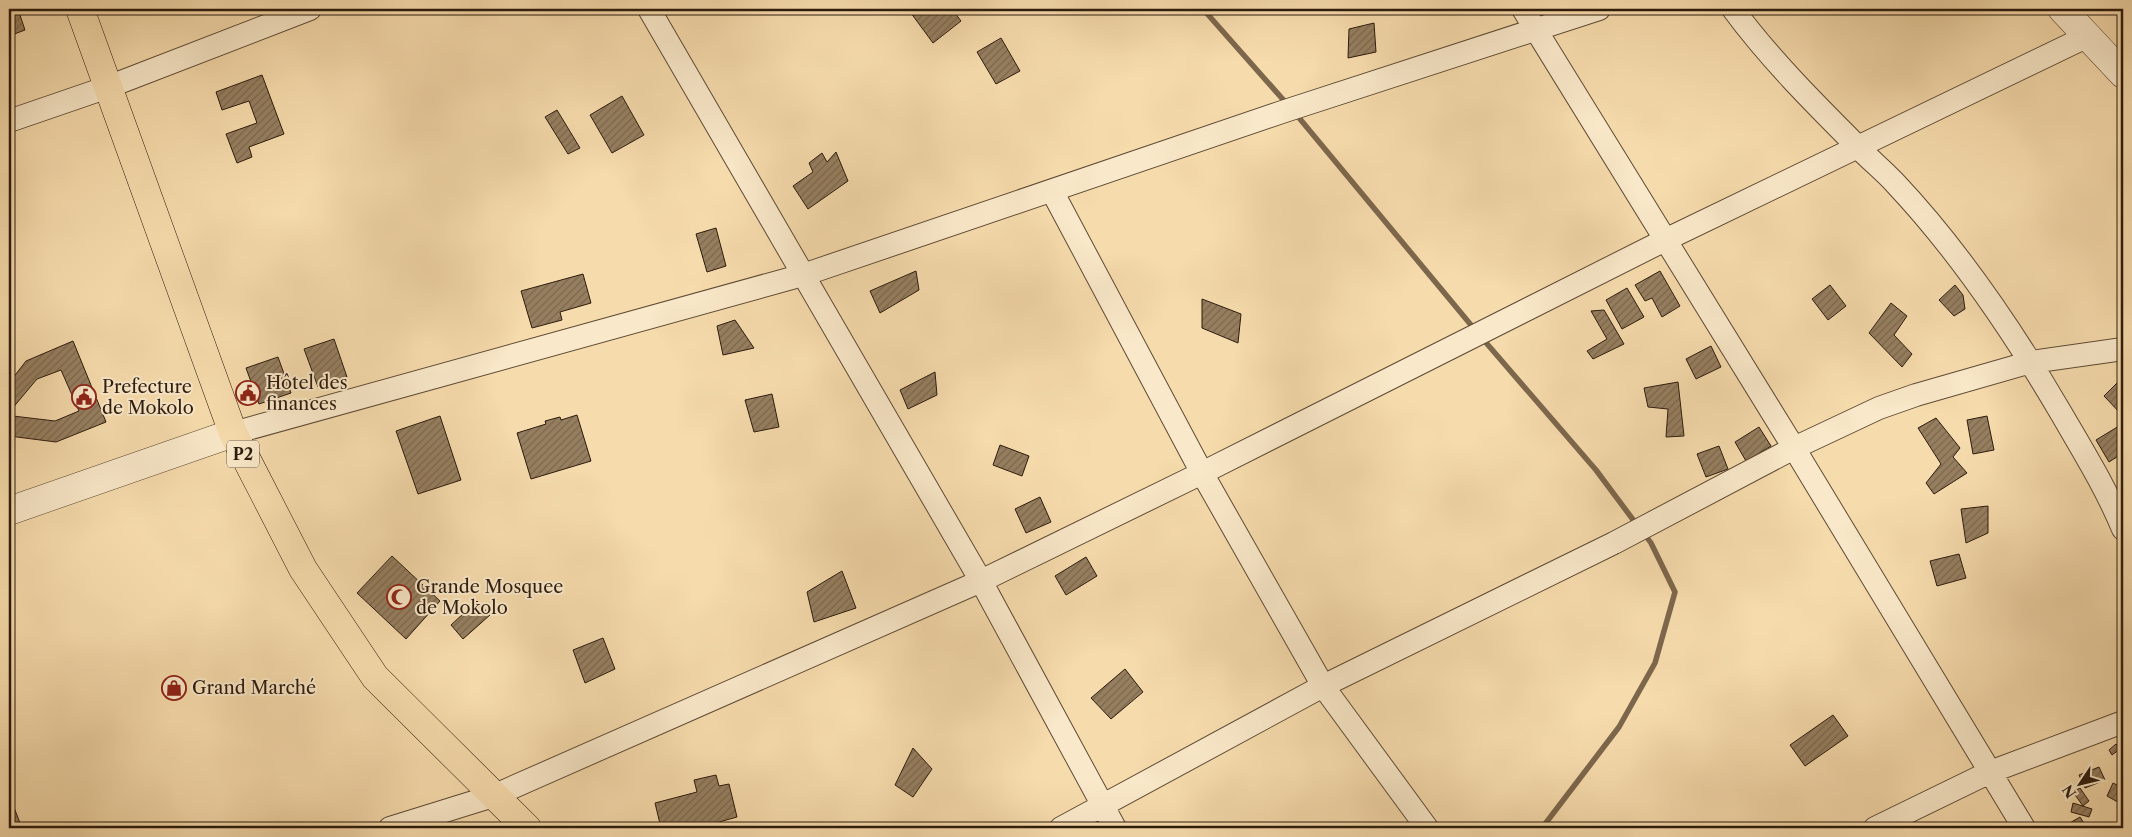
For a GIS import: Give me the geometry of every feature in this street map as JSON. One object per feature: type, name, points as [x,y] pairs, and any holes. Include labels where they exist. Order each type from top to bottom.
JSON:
[{"type":"main road","name":"P2","points":[[80,9],[233,433],[303,568],[375,677],[527,828]]},
{"type":"street","points":[[9,121],[108,87],[310,9]]},
{"type":"street","points":[[649,9],[981,581],[1115,828]]},
{"type":"street","points":[[1523,9],[1794,448],[2024,828]]},
{"type":"street","points":[[9,511],[233,433],[803,275],[1314,101],[1599,9]]},
{"type":"street","points":[[1732,9],[1787,72],[1894,182],[1941,235],[1978,283],[2031,362],[2095,471],[2123,529]]},
{"type":"street","points":[[2062,9],[2123,74]]},
{"type":"street","points":[[390,828],[493,796],[981,581],[1202,473],[1665,240],[2088,36]]},
{"type":"street","points":[[1052,191],[1202,473],[1323,686],[1427,828]]},
{"type":"street","points":[[1061,828],[1103,807],[1323,686],[1660,520],[1794,448],[1879,408],[1916,394],[2031,362],[2123,350]]},
{"type":"street","points":[[1874,828],[1990,772],[2123,722]]},
{"type":"building","points":[[9,9],[18,9],[25,30],[9,36]]},
{"type":"building","points":[[908,9],[952,9],[961,21],[933,43]]},
{"type":"building","points":[[1374,23],[1376,52],[1348,58],[1349,29]]},
{"type":"building","points":[[1001,38],[1020,71],[996,84],[977,52]]},
{"type":"building","points":[[262,75],[284,134],[249,147],[252,157],[237,163],[226,134],[257,123],[249,101],[222,110],[216,92]]},
{"type":"building","points":[[622,96],[644,135],[612,153],[590,115]]},
{"type":"building","points":[[557,110],[580,148],[568,154],[545,117]]},
{"type":"building","points":[[836,152],[848,181],[808,209],[793,186],[813,172],[809,163],[822,153],[827,162]]},
{"type":"building","points":[[716,228],[726,266],[707,272],[696,234]]},
{"type":"building","points":[[916,271],[919,290],[880,313],[870,291]]},
{"type":"building","points":[[1660,271],[1680,306],[1662,317],[1652,298],[1645,301],[1635,285]]},
{"type":"building","points":[[583,274],[591,303],[560,312],[562,320],[532,328],[521,291]]},
{"type":"building","points":[[1830,285],[1846,306],[1828,320],[1812,299]]},
{"type":"building","points":[[1955,285],[1963,295],[1965,309],[1954,316],[1939,300]]},
{"type":"building","points":[[1627,288],[1644,317],[1622,329],[1606,300]]},
{"type":"building","points":[[1202,299],[1241,314],[1238,343],[1202,328]]},
{"type":"building","points":[[1891,303],[1907,316],[1894,335],[1912,354],[1902,367],[1869,333]]},
{"type":"building","points":[[1604,310],[1624,344],[1593,359],[1587,351],[1607,339],[1591,311]]},
{"type":"building","points":[[735,320],[754,348],[723,355],[717,326]]},
{"type":"building","points":[[334,339],[347,377],[318,387],[304,349]]},
{"type":"building","name":"Prefecture de Mokolo","points":[[73,341],[106,422],[56,442],[9,436],[9,383],[26,361]],"holes":[[[61,370],[79,411],[55,421],[13,416],[11,410],[37,379]]]},
{"type":"building","points":[[1711,346],[1721,367],[1696,379],[1686,359]]},
{"type":"building","points":[[278,357],[291,393],[259,404],[246,368]]},
{"type":"building","points":[[935,372],[937,395],[908,409],[900,390]]},
{"type":"building","points":[[1678,382],[1684,436],[1666,437],[1668,409],[1648,407],[1644,388]]},
{"type":"building","points":[[2117,383],[2123,389],[2122,415],[2104,396]]},
{"type":"building","points":[[772,394],[779,427],[754,432],[745,400]]},
{"type":"building","points":[[577,415],[591,461],[531,479],[517,433],[546,424],[545,421],[560,417],[561,420]]},
{"type":"building","points":[[440,416],[461,480],[418,494],[396,431]]},
{"type":"building","points":[[1987,416],[1994,450],[1973,454],[1967,420]]},
{"type":"building","points":[[1936,418],[1960,448],[1953,457],[1967,473],[1934,494],[1926,483],[1941,464],[1918,428]]},
{"type":"building","points":[[2119,426],[2123,432],[2123,453],[2109,462],[2096,440]]},
{"type":"building","points":[[1759,427],[1771,446],[1746,461],[1735,442]]},
{"type":"building","points":[[1000,445],[1029,456],[1022,476],[993,465]]},
{"type":"building","points":[[1719,446],[1728,469],[1706,477],[1697,454]]},
{"type":"building","points":[[1040,497],[1051,522],[1026,533],[1015,509]]},
{"type":"building","points":[[1988,506],[1988,533],[1966,543],[1961,509]]},
{"type":"building","points":[[1959,554],[1966,578],[1937,586],[1930,561]]},
{"type":"building","name":"Grande Mosquee de Mokolo","points":[[392,556],[440,601],[406,639],[357,593]]},
{"type":"building","points":[[1086,557],[1097,576],[1066,595],[1055,576]]},
{"type":"building","points":[[842,571],[856,608],[814,622],[807,592]]},
{"type":"building","points":[[477,601],[490,615],[463,639],[451,625]]},
{"type":"building","points":[[603,638],[615,669],[585,683],[573,650]]},
{"type":"building","points":[[1125,669],[1143,692],[1111,719],[1091,698]]},
{"type":"building","points":[[1833,715],[1848,736],[1805,766],[1790,745]]},
{"type":"building","points":[[2116,744],[2120,749],[2112,755],[2109,750]]},
{"type":"building","points":[[913,748],[932,769],[913,797],[895,785]]},
{"type":"building","points":[[2099,767],[2105,780],[2085,788],[2079,775]]},
{"type":"building","points":[[716,775],[719,786],[729,784],[737,817],[719,822],[721,828],[661,828],[655,803],[697,792],[694,780]]},
{"type":"building","points":[[2113,783],[2123,788],[2123,805],[2107,796]]},
{"type":"building","points":[[2080,788],[2089,801],[2083,806],[2073,792]]},
{"type":"building","points":[[2073,803],[2092,809],[2089,817],[2071,812]]},
{"type":"building","points":[[13,805],[22,828],[9,828],[9,807]]},
{"type":"building","points":[[2080,817],[2087,828],[2071,828],[2068,824]]},
{"type":"waterway","points":[[1203,9],[1287,104]]},
{"type":"waterway","points":[[1295,113],[1476,331]]},
{"type":"waterway","points":[[1482,338],[1596,470],[1637,525]]},
{"type":"waterway","points":[[1542,828],[1619,727],[1655,663],[1675,592],[1651,543],[1643,532]]},
{"type":"place","name":"Hôtel des finances","points":[[248,393]]},
{"type":"place","name":"Prefecture de Mokolo","points":[[84,397]]},
{"type":"place","name":"Grande Mosquee de Mokolo","points":[[399,597]]},
{"type":"place","name":"Grand Marché","points":[[174,688]]}]
